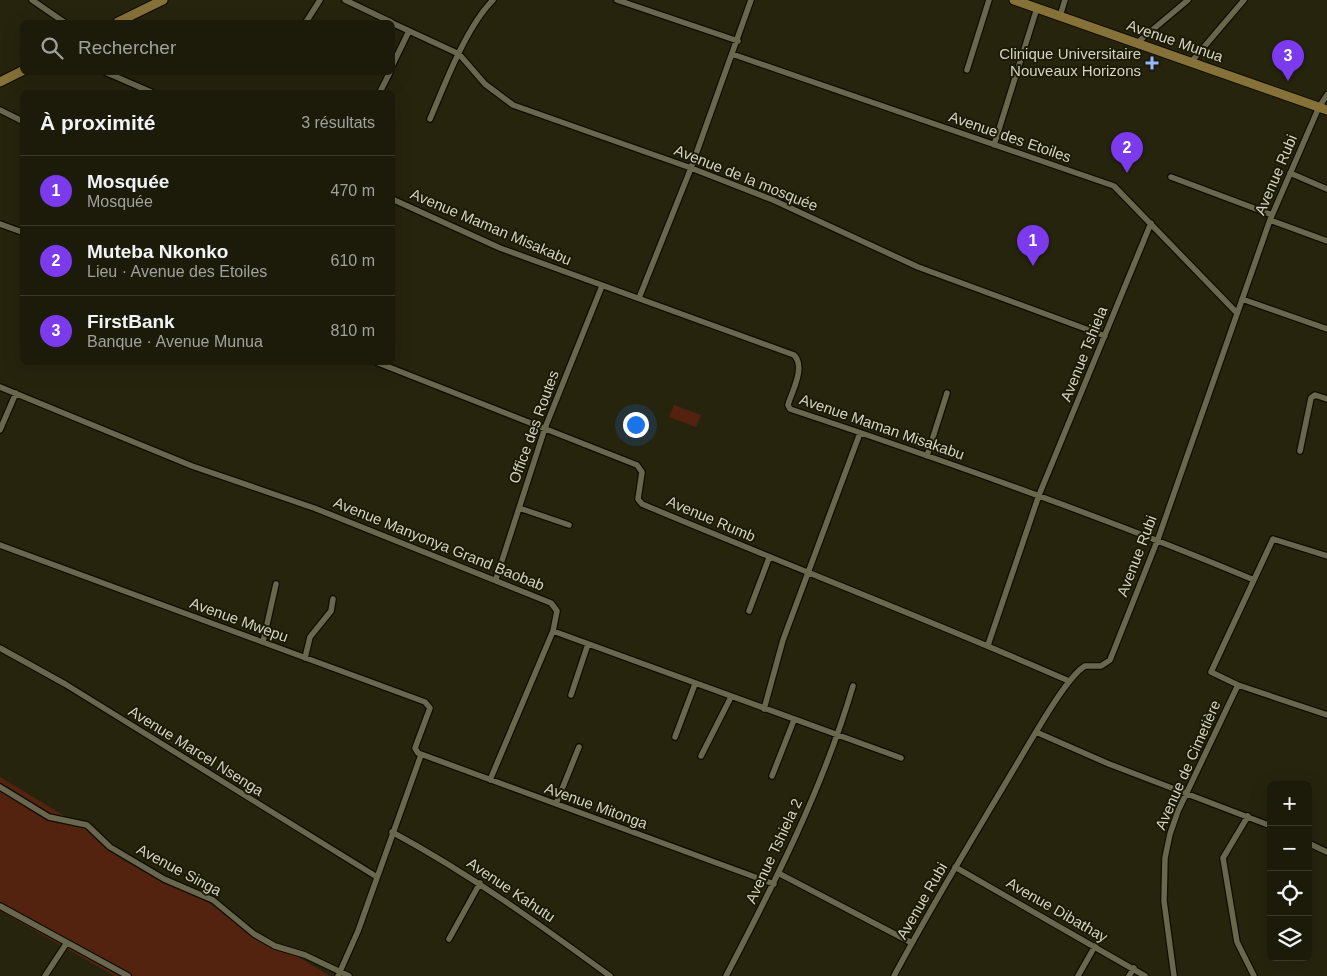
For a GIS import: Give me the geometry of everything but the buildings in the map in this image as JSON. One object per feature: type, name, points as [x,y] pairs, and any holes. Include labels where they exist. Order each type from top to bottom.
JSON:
[{"type":"main road","points":[[122,20],[163,0]]},
{"type":"main road","name":"Avenue Munua","points":[[1014,0],[1323,108]]},
{"type":"main road","points":[[0,82],[20,72]]},
{"type":"street","points":[[32,0],[61,20]]},
{"type":"street","points":[[307,20],[320,0]]},
{"type":"street","name":"Avenue de la mosquée","points":[[345,0],[386,20]]},
{"type":"street","points":[[430,119],[458,54],[482,12],[493,0]]},
{"type":"street","points":[[618,0],[738,41]]},
{"type":"street","points":[[639,298],[691,168],[738,41],[751,0]]},
{"type":"street","points":[[967,70],[989,0]]},
{"type":"street","points":[[1060,16],[1066,0]]},
{"type":"street","points":[[1138,42],[1188,0]]},
{"type":"street","points":[[1192,61],[1244,0]]},
{"type":"street","points":[[994,145],[1037,8]]},
{"type":"street","name":"Avenue de la mosquée","points":[[395,24],[458,54],[485,84],[513,105],[691,168],[772,200],[918,267],[1105,336]]},
{"type":"street","points":[[395,60],[409,31]]},
{"type":"street","name":"Avenue des Etoiles","points":[[732,54],[1114,186],[1236,312]]},
{"type":"street","points":[[112,75],[146,90]]},
{"type":"street","points":[[381,90],[388,75]]},
{"type":"street","name":"Avenue Rubi","points":[[894,976],[955,867],[1069,681],[1085,666],[1100,666],[1110,660],[1158,539],[1236,312],[1271,217],[1290,173],[1323,108],[1327,95]]},
{"type":"street","points":[[0,110],[20,121]]},
{"type":"street","points":[[1290,173],[1327,189]]},
{"type":"street","points":[[1171,177],[1327,241]]},
{"type":"street","name":"Avenue Maman Misakabu","points":[[395,200],[500,248],[794,355],[798,360],[799,368],[788,408],[1039,495],[1158,539],[1254,580]]},
{"type":"street","name":"Avenue Tshiela","points":[[988,646],[1039,495],[1151,223]]},
{"type":"street","points":[[0,224],[20,231]]},
{"type":"street","name":"Office des Routes","points":[[496,579],[545,428],[602,286]]},
{"type":"street","points":[[1242,299],[1327,328]]},
{"type":"street","name":"Avenue Rumb","points":[[384,365],[640,467],[642,475],[638,499],[642,504],[1069,681]]},
{"type":"street","name":"Avenue Manyonya Grand Baobab","points":[[0,387],[192,466],[314,508],[496,579],[555,606],[553,631]]},
{"type":"street","points":[[0,430],[16,393]]},
{"type":"street","points":[[927,456],[947,393]]},
{"type":"street","points":[[1300,451],[1310,399],[1315,395],[1327,399]]},
{"type":"street","points":[[764,709],[783,640],[860,433]]},
{"type":"street","points":[[519,508],[569,525]]},
{"type":"street","points":[[1327,556],[1273,539],[1211,671],[1238,684],[1327,715]]},
{"type":"street","name":"Avenue Mwepu","points":[[0,545],[428,704],[428,712],[415,751],[421,755]]},
{"type":"street","points":[[749,612],[769,558]]},
{"type":"street","points":[[263,642],[276,584]]},
{"type":"street","points":[[305,658],[310,637],[331,611],[333,599]]},
{"type":"street","points":[[490,780],[553,631],[901,758]]},
{"type":"street","points":[[572,695],[588,644]]},
{"type":"street","name":"Avenue Marcel Nsenga","points":[[0,648],[65,684],[377,878]]},
{"type":"street","points":[[675,737],[695,684]]},
{"type":"street","name":"Avenue de Cimetière","points":[[1174,976],[1164,916],[1165,858],[1170,834],[1238,684]]},
{"type":"street","name":"Avenue Tshiela 2","points":[[726,976],[780,874],[839,735],[853,686]]},
{"type":"street","points":[[701,756],[731,697]]},
{"type":"street","points":[[772,776],[794,720]]},
{"type":"street","points":[[1036,732],[1109,764],[1267,824]]},
{"type":"street","points":[[556,804],[579,747]]},
{"type":"street","points":[[340,973],[358,931],[421,755]]},
{"type":"street","name":"Avenue Mitonga","points":[[421,755],[774,884]]},
{"type":"street","name":"Avenue Singa","points":[[0,787],[49,817],[87,825],[110,847],[164,879],[213,900],[254,934],[275,946],[305,955],[349,976]]},
{"type":"street","points":[[1248,816],[1223,858],[1222,863],[1229,889],[1237,942],[1254,976]]},
{"type":"street","name":"Avenue Kahutu","points":[[392,832],[447,861],[610,976]]},
{"type":"street","points":[[1312,845],[1327,852]]},
{"type":"street","name":"Avenue Dibathay","points":[[955,867],[1145,976]]},
{"type":"street","points":[[780,874],[912,943]]},
{"type":"street","points":[[449,939],[480,883]]},
{"type":"street","points":[[0,906],[66,944],[128,976]]},
{"type":"street","points":[[45,976],[66,944]]},
{"type":"street","points":[[1078,976],[1095,946]]},
{"type":"street","points":[[1129,976],[1134,968]]},
{"type":"shaded area","points":[[674,405],[701,415],[696,427],[669,417]]},
{"type":"shaded area","points":[[0,777],[330,976],[115,976],[0,911]]},
{"type":"place","name":"Clinique Universitaire Nouveaux Horizons","points":[[1152,63]]},
{"type":"place","name":"FirstBank","points":[[1288,81]]},
{"type":"place","name":"Muteba Nkonko","points":[[1127,173]]},
{"type":"place","name":"Mosquée","points":[[1033,266]]}]
